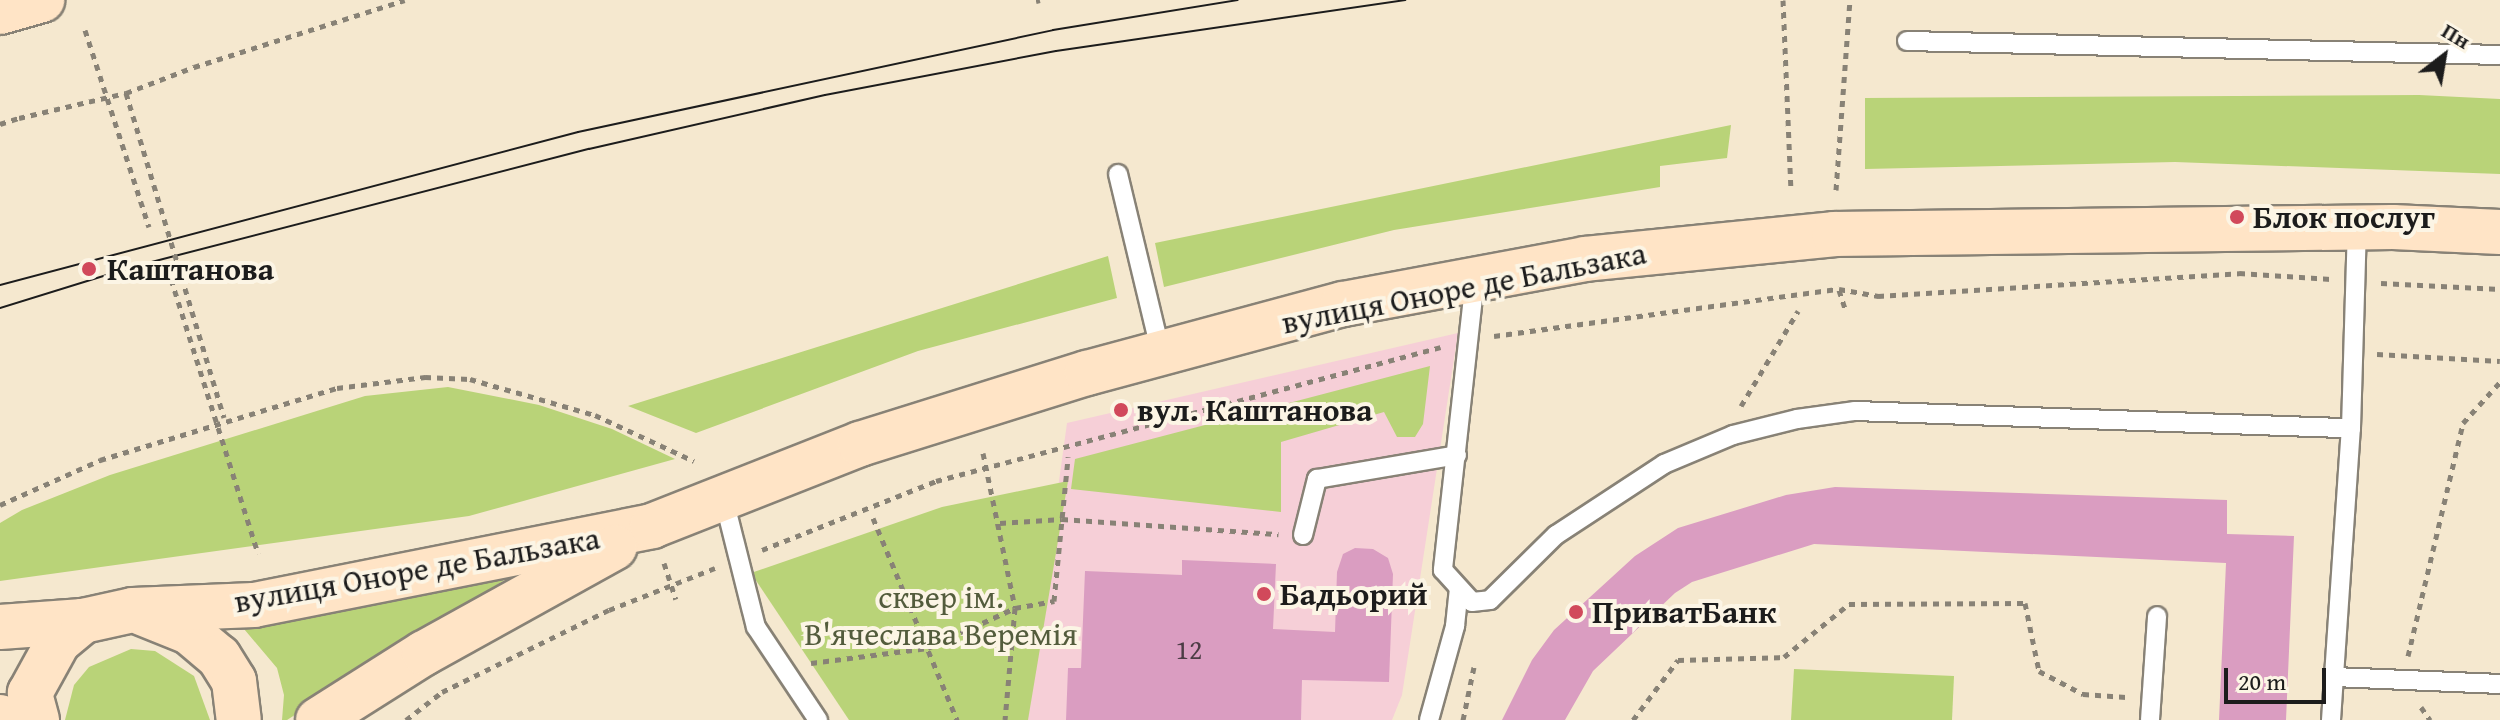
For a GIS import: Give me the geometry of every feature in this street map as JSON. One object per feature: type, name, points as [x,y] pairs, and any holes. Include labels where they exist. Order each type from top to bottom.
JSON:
[{"type":"street","points":[[0,12],[42,0]]},
{"type":"street","name":"вулиця Оноре де Бальзака","points":[[318,720],[424,653],[657,542],[724,500],[860,444],[1161,353],[1343,304],[1585,259],[1834,234],[1924,229],[2357,227],[2500,232]]},
{"type":"street","name":"вулиця Оноре де Бальзака","points":[[83,621],[133,610],[254,605],[657,542]]},
{"type":"street","points":[[133,610],[189,632],[219,657],[234,681],[239,720]]},
{"type":"street","points":[[0,627],[83,621]]},
{"type":"street","points":[[37,720],[30,693],[58,642],[83,621]]},
{"type":"lane","points":[[1907,41],[2500,55]]},
{"type":"lane","points":[[1118,174],[1161,353]]},
{"type":"lane","points":[[2331,720],[2351,428],[2357,227]]},
{"type":"lane","points":[[1475,279],[1443,570],[1472,602],[1490,600],[1556,535],[1598,503],[1664,464],[1720,441],[1797,419],[1855,411],[2351,428]]},
{"type":"lane","points":[[1303,535],[1317,479],[1457,455]]},
{"type":"lane","points":[[724,500],[756,627],[786,666],[818,720]]},
{"type":"lane","points":[[1429,720],[1455,626],[1459,590]]},
{"type":"lane","points":[[2150,720],[2157,616]]},
{"type":"lane","points":[[2334,677],[2500,684]]},
{"type":"path","points":[[0,124],[126,93],[194,67],[405,0]]},
{"type":"path","points":[[1783,0],[1791,191]]},
{"type":"path","points":[[1836,190],[1850,0]]},
{"type":"path","points":[[85,30],[149,227]]},
{"type":"path","points":[[126,93],[224,418]]},
{"type":"path","points":[[406,720],[442,692],[671,585],[936,481],[1470,339],[1839,289],[1878,296],[2239,273],[2500,289]]},
{"type":"path","points":[[171,279],[258,554]]},
{"type":"path","points":[[1839,289],[1845,308]]},
{"type":"path","points":[[1720,441],[1798,311]]},
{"type":"path","points":[[2352,353],[2500,361]]},
{"type":"path","points":[[0,505],[100,460],[224,418],[337,388],[425,377],[470,379],[595,415],[694,461]]},
{"type":"path","points":[[2430,720],[2402,679],[2463,423],[2500,382]]},
{"type":"path","points":[[983,453],[1000,523],[1015,608],[1005,720]]},
{"type":"path","points":[[786,666],[928,648],[1015,608],[1054,601],[1068,457]]},
{"type":"path","points":[[873,518],[957,720]]},
{"type":"path","points":[[1000,523],[1062,519],[1303,535]]},
{"type":"path","points":[[657,542],[676,599]]},
{"type":"path","points":[[1633,720],[1678,660],[1784,657],[1849,604],[2025,603],[2039,671],[2083,694],[2152,699]]},
{"type":"shaded area","points":[[1458,333],[1402,695],[1392,720],[1026,720],[1067,423]]},
{"type":"green space","points":[[2419,95],[2500,99],[2500,174],[2175,162],[1865,169],[1865,98]]},
{"type":"green space","points":[[1731,125],[1727,158],[1660,166],[1660,187],[1394,230],[1164,287],[1155,243]]},
{"type":"green space","points":[[1108,256],[1117,298],[918,351],[696,433],[628,406]]},
{"type":"green space","points":[[1430,366],[1423,424],[1415,437],[1397,437],[1384,412],[1281,442],[1281,512],[1071,489],[1075,459]]},
{"type":"green space","points":[[448,387],[539,405],[612,429],[675,459],[469,516],[0,581],[0,523],[22,510],[110,475],[365,396]]},
{"type":"green space","name":"сквер ім. В'ячеслава Веремія","points":[[1068,481],[1028,720],[849,720],[751,573],[942,507]]},
{"type":"green space","points":[[509,577],[287,720],[282,720],[284,695],[277,668],[239,623]]},
{"type":"green space","points":[[131,649],[155,651],[194,676],[210,720],[65,720],[74,685],[89,667]]},
{"type":"green space","points":[[1794,669],[1954,676],[1952,720],[1791,720]]},
{"type":"building","points":[[1835,487],[2227,500],[2227,534],[2294,536],[2286,720],[2219,720],[2226,563],[1814,544],[1692,582],[1675,593],[1593,671],[1565,720],[1502,720],[1532,660],[1554,630],[1635,556],[1678,528],[1786,495]]},
{"type":"building","points":[[1355,548],[1373,549],[1388,558],[1393,574],[1389,682],[1302,680],[1301,720],[1066,720],[1068,668],[1081,668],[1085,571],[1182,575],[1182,560],[1276,564],[1273,629],[1335,632],[1337,572],[1343,554]]},
{"type":"tram line","points":[[0,285],[578,132],[1053,30],[1238,0]]},
{"type":"tram line","points":[[0,308],[136,266],[589,149],[825,95],[1056,51],[1405,0]]},
{"type":"place","name":"Блок послуг","points":[[2237,217]]},
{"type":"place","name":"Каштанова","points":[[89,269]]},
{"type":"place","name":"вул. Каштанова","points":[[1121,410]]},
{"type":"place","name":"Бадьорий","points":[[1264,594]]},
{"type":"place","name":"ПриватБанк","points":[[1576,612]]}]
